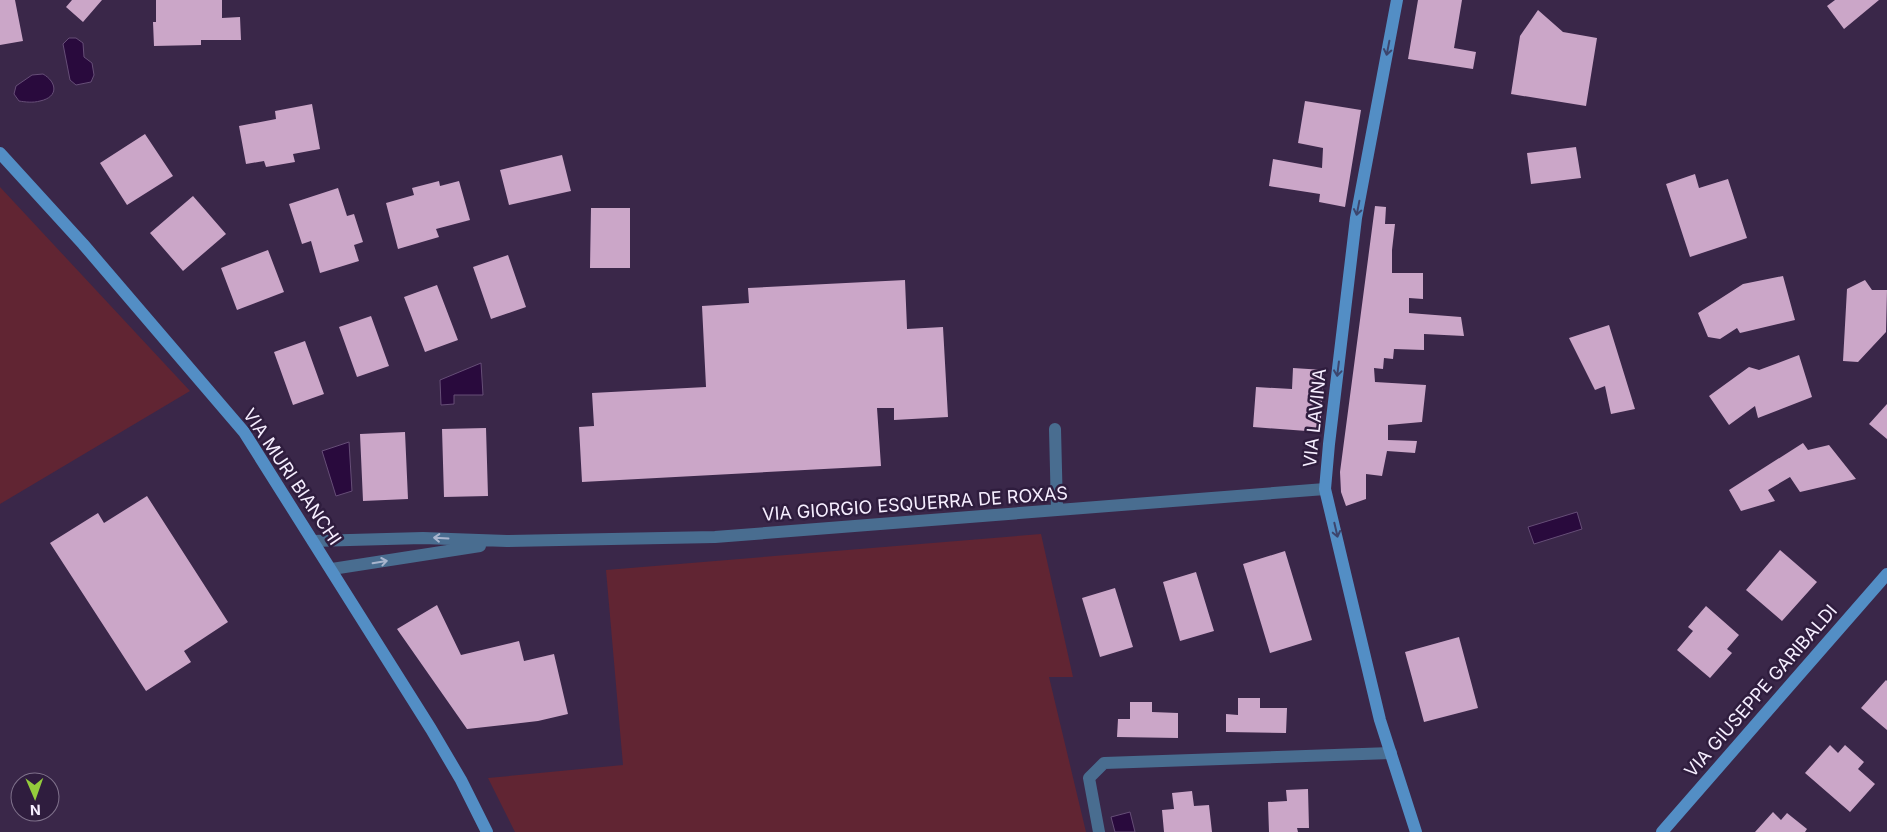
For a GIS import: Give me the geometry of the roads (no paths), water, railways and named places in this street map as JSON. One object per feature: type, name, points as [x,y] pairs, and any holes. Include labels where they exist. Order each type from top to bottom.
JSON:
[{"type":"main road","name":"VIA LAVINA","points":[[1397,0],[1356,218],[1325,489],[1380,720],[1416,832]]},
{"type":"main road","name":"VIA MURI BIANCHI","points":[[0,153],[83,244],[244,432],[332,569],[446,754],[487,832]]},
{"type":"main road","name":"VIA GIUSEPPE GARIBALDI","points":[[1662,832],[1887,574]]},
{"type":"street","points":[[1056,429],[1057,510]]},
{"type":"street","name":"VIA GIORGIO ESQUERRA DE ROXAS","points":[[507,541],[715,537],[1325,489]]},
{"type":"street","points":[[313,540],[423,538],[507,541]]},
{"type":"street","points":[[332,569],[507,541]]},
{"type":"street","points":[[1100,832],[1089,778],[1104,763],[1391,753]]}]
